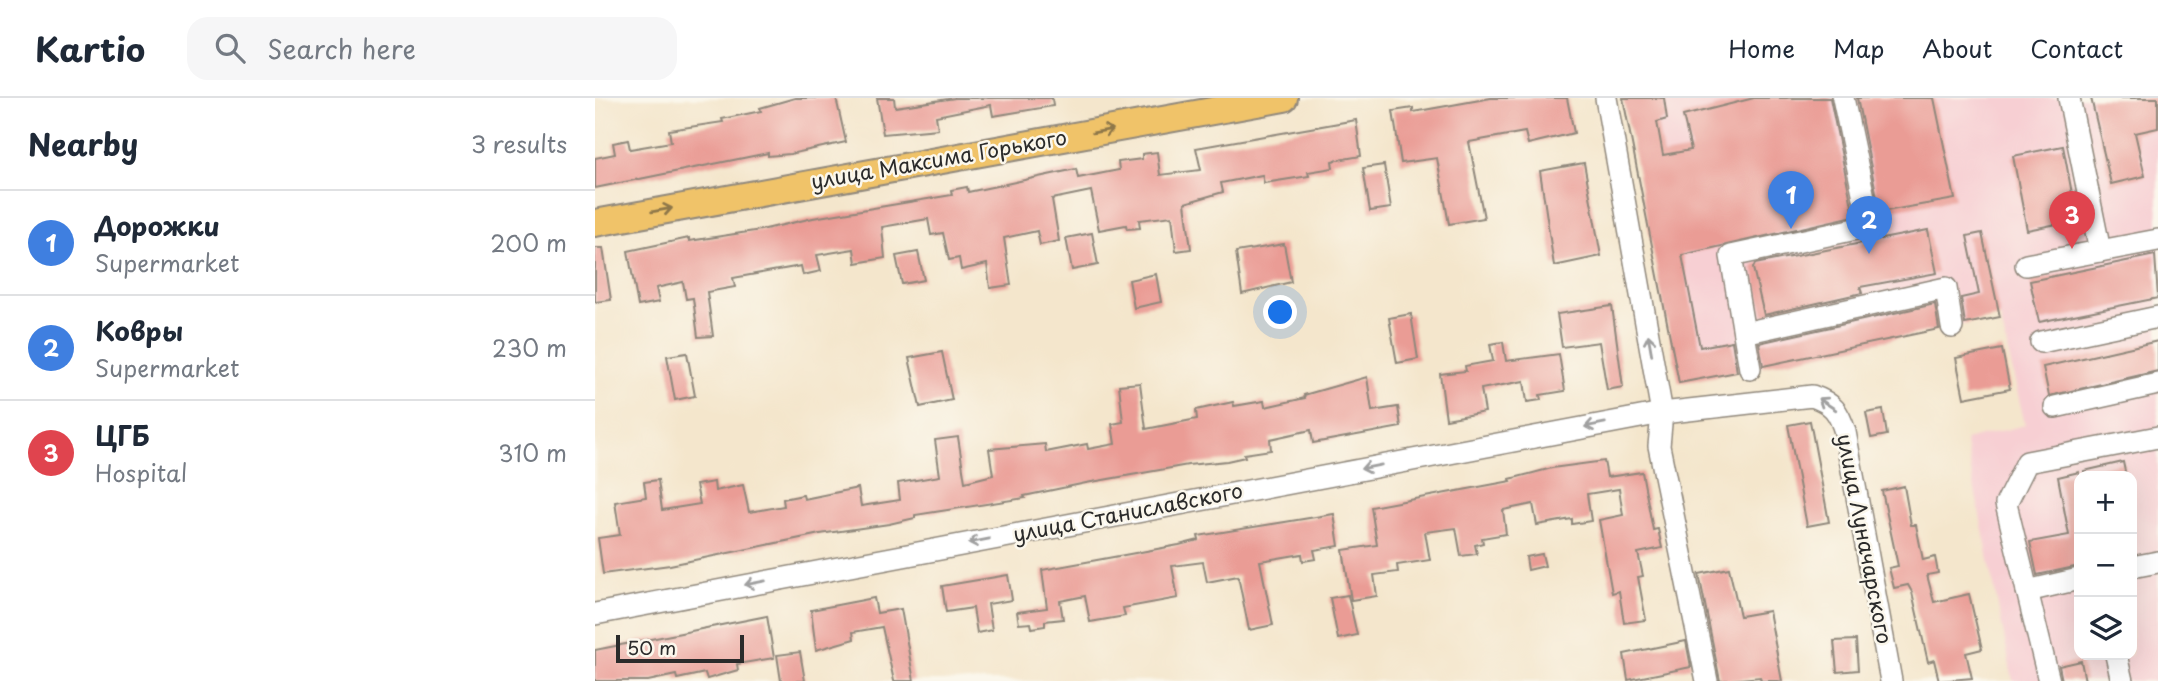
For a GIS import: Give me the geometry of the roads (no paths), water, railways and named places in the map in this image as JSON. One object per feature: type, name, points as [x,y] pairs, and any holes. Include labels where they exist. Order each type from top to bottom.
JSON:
[{"type":"main road","name":"улица Максима Горького","points":[[595,223],[1284,98]]},
{"type":"street","points":[[1607,98],[1662,413],[1659,446],[1707,681]]},
{"type":"street","points":[[1750,369],[1731,256],[1870,226],[1843,98]]},
{"type":"street","points":[[2069,98],[2100,251]]},
{"type":"street","points":[[2026,265],[2158,240]]},
{"type":"street","points":[[1744,333],[1947,288],[1952,327]]},
{"type":"street","points":[[2041,342],[2158,317]]},
{"type":"street","points":[[2055,407],[2158,383]]},
{"type":"street","name":"улица Луначарского","points":[[1662,413],[1794,396],[1827,401],[1839,413],[1845,432],[1891,681]]},
{"type":"street","name":"улица Станиславского","points":[[595,614],[1662,413]]},
{"type":"street","points":[[2049,681],[2006,504],[2027,462],[2158,437]]},
{"type":"street","points":[[2137,566],[2158,562]]},
{"type":"street","points":[[2027,591],[2074,580]]},
{"type":"street","points":[[2117,660],[2122,681]]},
{"type":"place","name":"Дорожки","points":[[1791,229]]},
{"type":"place","name":"ЦГБ","points":[[2072,249]]},
{"type":"place","name":"Ковры","points":[[1869,254]]}]
